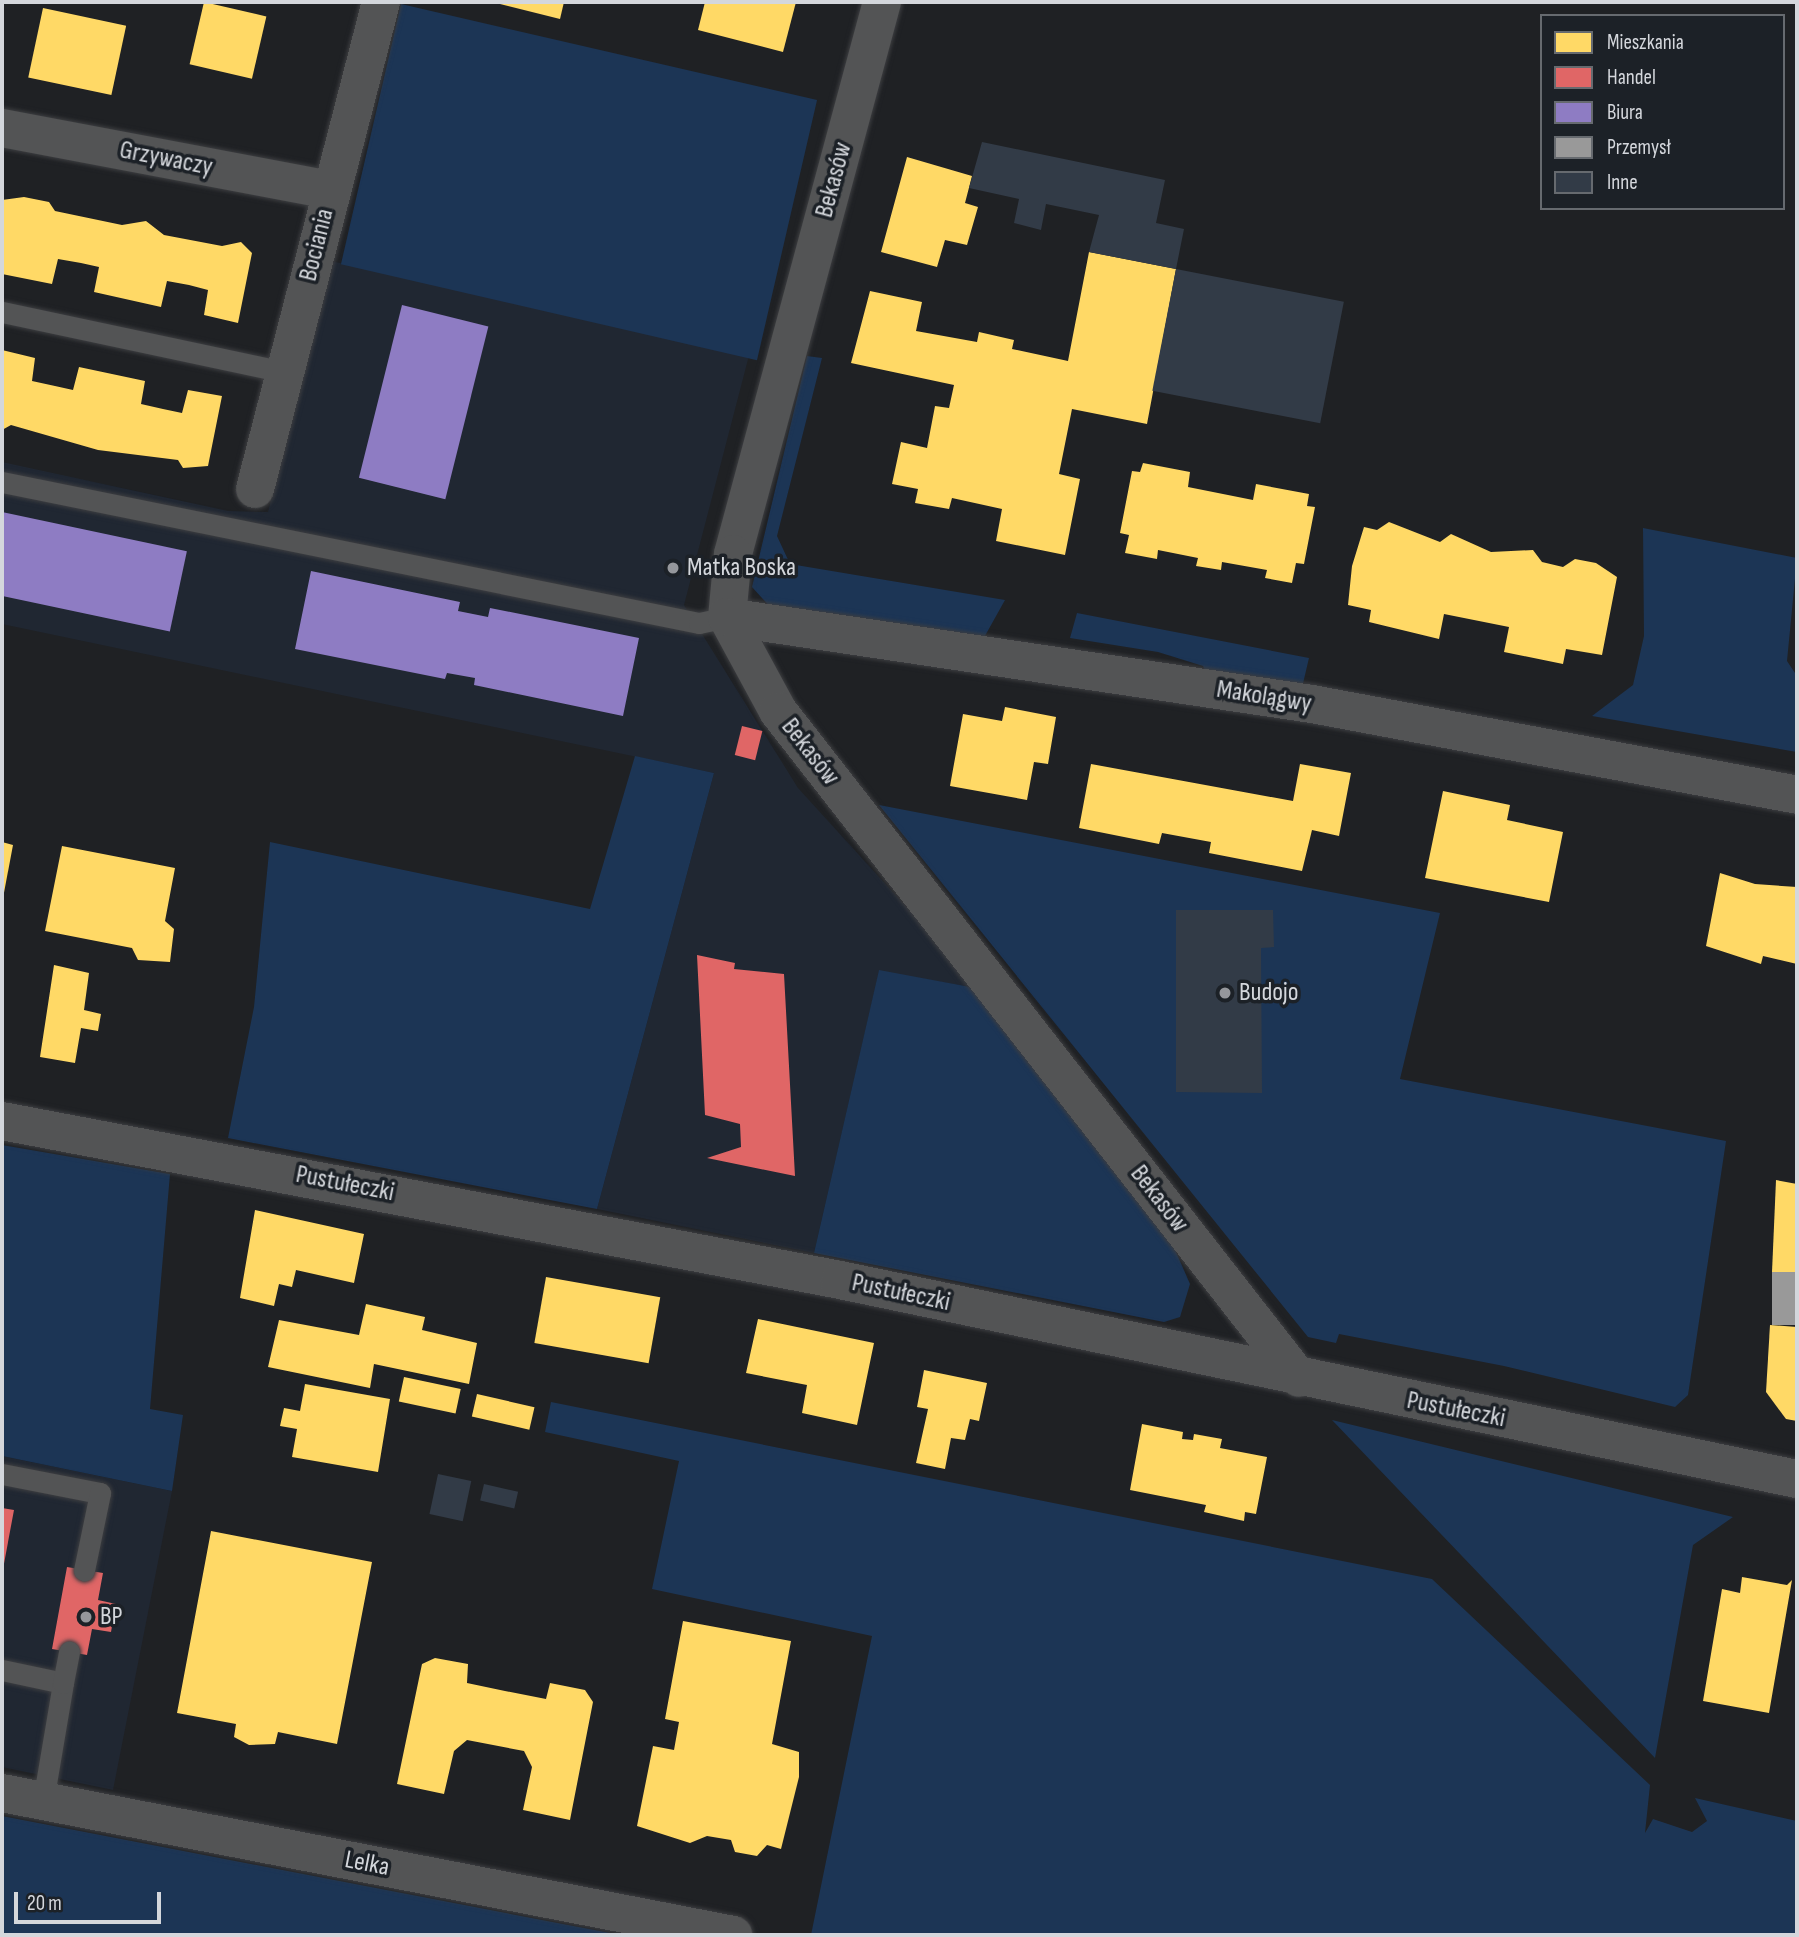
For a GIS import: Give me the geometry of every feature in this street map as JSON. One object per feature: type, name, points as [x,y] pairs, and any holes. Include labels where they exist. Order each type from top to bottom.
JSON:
[{"type":"street","name":"Bociania","points":[[255,489],[382,2]]},
{"type":"street","name":"Bekasów","points":[[882,2],[733,554],[727,617],[778,711],[1299,1378]]},
{"type":"street","name":"Grzywaczy","points":[[2,128],[331,190]]},
{"type":"street","name":"Makolągwy","points":[[727,617],[1295,701],[1797,795]]},
{"type":"street","name":"Pustułeczki","points":[[2,1121],[840,1280],[1299,1378],[1797,1479]]},
{"type":"street","name":"Lelka","points":[[2,1793],[733,1935]]},
{"type":"lane","points":[[2,312],[285,372]]},
{"type":"lane","points":[[2,482],[699,623],[727,617]]},
{"type":"lane","points":[[2,1474],[100,1493],[84,1570]]},
{"type":"lane","points":[[43,1801],[69,1652]]},
{"type":"lane","points":[[2,1670],[63,1683]]},
{"type":"shaded area","points":[[401,4],[817,100],[757,360],[341,264]]},
{"type":"shaded area","points":[[330,261],[752,344],[684,605],[798,788],[981,989],[879,971],[814,1253],[597,1209],[714,773],[2,624],[2,462],[228,511],[268,512]]},
{"type":"shaded area","points":[[807,356],[822,358],[777,536],[790,564],[1005,600],[981,643],[772,609],[752,587]]},
{"type":"shaded area","points":[[1643,528],[1797,558],[1787,661],[1797,676],[1797,752],[1592,716],[1633,685],[1644,636]]},
{"type":"shaded area","points":[[1077,613],[1309,658],[1301,692],[1208,677],[1203,666],[1158,652],[1070,638]]},
{"type":"shaded area","points":[[635,756],[714,773],[597,1209],[228,1138],[254,1007],[270,842],[590,909]]},
{"type":"shaded area","points":[[879,805],[1440,913],[1400,1079],[1726,1141],[1688,1395],[1675,1407],[1504,1366],[1339,1334],[1336,1343],[1308,1337]]},
{"type":"shaded area","points":[[879,970],[981,989],[1169,1236],[1190,1284],[1180,1317],[1164,1322],[814,1253]]},
{"type":"shaded area","points":[[2,1145],[170,1174],[150,1409],[183,1415],[172,1491],[2,1456]]},
{"type":"shaded area","points":[[551,1402],[1432,1579],[1650,1785],[1645,1833],[1653,1819],[1692,1832],[1707,1821],[1695,1798],[1797,1821],[1797,1935],[811,1935],[872,1636],[652,1589],[679,1461],[545,1432]]},
{"type":"shaded area","points":[[1332,1420],[1733,1517],[1693,1545],[1655,1758]]},
{"type":"shaded area","points":[[2,1456],[172,1491],[113,1790],[2,1767]]},
{"type":"shaded area","points":[[2,1816],[563,1924],[621,1935],[2,1935]]},
{"type":"building: Mieszkania","points":[[204,2],[266,16],[252,79],[190,64]]},
{"type":"building: Mieszkania","points":[[492,2],[564,2],[560,19]]},
{"type":"building: Mieszkania","points":[[705,2],[796,2],[783,52],[698,30]]},
{"type":"building: Mieszkania","points":[[43,8],[126,26],[111,95],[28,77]]},
{"type":"building: Mieszkania","points":[[907,157],[972,176],[965,203],[978,207],[967,245],[945,240],[937,267],[881,252]]},
{"type":"building: Mieszkania","points":[[24,197],[49,202],[55,211],[122,225],[146,221],[164,235],[222,246],[241,242],[252,253],[238,323],[204,315],[208,290],[189,285],[167,281],[161,307],[94,292],[99,267],[81,263],[58,259],[52,284],[2,274],[2,200]]},
{"type":"building: Mieszkania","points":[[1089,252],[1176,269],[1147,424],[1072,409],[1059,474],[1080,479],[1065,555],[996,541],[1002,509],[952,498],[949,509],[915,503],[918,489],[892,484],[901,442],[927,448],[935,406],[949,408],[954,385],[851,363],[870,291],[922,302],[916,331],[977,342],[979,332],[1014,340],[1012,349],[1068,361]]},
{"type":"building: Mieszkania","points":[[2,350],[35,358],[32,381],[73,390],[79,367],[145,381],[141,404],[182,413],[188,390],[222,396],[208,466],[183,468],[178,460],[98,450],[11,425],[2,430]]},
{"type":"building: Mieszkania","points":[[1143,463],[1190,472],[1188,487],[1253,500],[1256,484],[1309,494],[1307,506],[1315,507],[1304,564],[1296,563],[1292,583],[1265,578],[1267,570],[1222,562],[1221,570],[1196,566],[1198,558],[1158,550],[1157,559],[1125,553],[1129,535],[1120,533],[1132,471],[1140,472]]},
{"type":"building: Mieszkania","points":[[1389,522],[1440,542],[1451,534],[1491,552],[1533,550],[1542,562],[1563,567],[1575,559],[1596,563],[1617,577],[1602,655],[1566,649],[1563,664],[1504,652],[1509,627],[1444,614],[1439,639],[1369,622],[1371,610],[1348,605],[1352,566],[1364,527],[1377,530]]},
{"type":"building: Mieszkania","points":[[1005,707],[1056,717],[1048,764],[1034,762],[1027,800],[950,786],[963,714],[1002,721]]},
{"type":"building: Mieszkania","points":[[1091,764],[1293,801],[1300,764],[1351,773],[1339,836],[1312,830],[1302,871],[1209,853],[1211,842],[1162,833],[1159,844],[1079,828]]},
{"type":"building: Mieszkania","points":[[1443,791],[1510,805],[1507,820],[1563,832],[1549,902],[1425,878]]},
{"type":"building: Mieszkania","points":[[2,842],[13,845],[3,898],[2,898]]},
{"type":"building: Mieszkania","points":[[62,846],[175,868],[165,921],[174,929],[170,962],[138,960],[132,948],[45,931]]},
{"type":"building: Mieszkania","points":[[1720,873],[1755,884],[1797,887],[1797,964],[1763,956],[1761,964],[1706,946]]},
{"type":"building: Mieszkania","points":[[54,965],[89,973],[84,1010],[101,1014],[98,1031],[81,1028],[75,1063],[40,1057]]},
{"type":"building: Mieszkania","points":[[1776,1180],[1797,1184],[1797,1272],[1772,1272]]},
{"type":"building: Mieszkania","points":[[255,1210],[364,1234],[354,1283],[296,1270],[292,1287],[279,1284],[274,1306],[240,1298]]},
{"type":"building: Mieszkania","points":[[546,1277],[660,1297],[649,1363],[534,1343]]},
{"type":"building: Mieszkania","points":[[366,1304],[425,1317],[422,1330],[477,1343],[469,1384],[374,1364],[370,1388],[268,1367],[279,1320],[359,1335]]},
{"type":"building: Mieszkania","points":[[758,1319],[874,1343],[857,1425],[802,1413],[807,1385],[746,1373]]},
{"type":"building: Mieszkania","points":[[1770,1325],[1797,1327],[1797,1421],[1786,1419],[1766,1392]]},
{"type":"building: Mieszkania","points":[[924,1370],[987,1383],[979,1421],[970,1419],[965,1440],[951,1438],[945,1469],[916,1463],[928,1409],[917,1407]]},
{"type":"building: Mieszkania","points":[[404,1377],[461,1389],[456,1414],[399,1401]]},
{"type":"building: Mieszkania","points":[[305,1384],[390,1399],[378,1472],[292,1457],[297,1429],[280,1426],[284,1408],[300,1411]]},
{"type":"building: Mieszkania","points":[[477,1394],[534,1407],[529,1430],[472,1416]]},
{"type":"building: Mieszkania","points":[[1142,1424],[1183,1432],[1182,1439],[1193,1440],[1194,1434],[1222,1439],[1220,1448],[1267,1457],[1256,1514],[1245,1512],[1244,1521],[1204,1512],[1206,1505],[1130,1490]]},
{"type":"building: Mieszkania","points":[[211,1531],[372,1562],[337,1744],[278,1732],[275,1744],[249,1745],[234,1737],[236,1724],[177,1713]]},
{"type":"building: Mieszkania","points":[[1742,1577],[1787,1585],[1792,1580],[1769,1713],[1703,1701],[1722,1589],[1740,1593]]},
{"type":"building: Mieszkania","points":[[683,1621],[791,1641],[772,1744],[799,1752],[799,1777],[781,1849],[767,1845],[757,1856],[735,1852],[731,1840],[707,1836],[690,1843],[637,1826],[653,1746],[674,1750],[679,1722],[665,1719]]},
{"type":"building: Mieszkania","points":[[435,1658],[468,1664],[467,1683],[546,1699],[550,1683],[585,1690],[593,1702],[570,1820],[523,1810],[532,1767],[524,1751],[467,1740],[454,1751],[444,1794],[397,1784],[422,1664]]},
{"type":"building: Handel","points":[[742,726],[762,731],[755,760],[735,755]]},
{"type":"building: Handel","points":[[697,955],[735,963],[734,969],[784,974],[795,1176],[707,1158],[741,1147],[740,1124],[705,1115]]},
{"type":"building: Handel","points":[[2,1508],[14,1510],[3,1569],[2,1569]]},
{"type":"building: Handel","name":"BP","points":[[67,1567],[103,1573],[98,1600],[116,1604],[111,1632],[92,1629],[87,1655],[52,1649]]},
{"type":"building: Biura","points":[[402,305],[488,327],[445,499],[359,478]]},
{"type":"building: Biura","points":[[2,512],[187,551],[170,632],[2,596]]},
{"type":"building: Biura","points":[[311,571],[460,602],[458,611],[488,617],[490,608],[639,638],[623,716],[474,685],[475,678],[447,673],[445,679],[295,649]]},
{"type":"building: Przemysł","points":[[1772,1272],[1797,1272],[1797,1325],[1772,1325]]},
{"type":"building: Inne","points":[[982,142],[1165,180],[1156,223],[1184,229],[1176,269],[1089,252],[1099,215],[1046,204],[1041,230],[1014,223],[1019,199],[969,188]]},
{"type":"building: Inne","points":[[1176,269],[1344,302],[1320,423],[1152,391]]},
{"type":"building: Inne","points":[[1176,910],[1273,910],[1274,947],[1261,948],[1262,1093],[1176,1092]]},
{"type":"building: Inne","points":[[438,1474],[471,1481],[463,1521],[429,1514]]},
{"type":"building: Inne","points":[[484,1484],[518,1492],[514,1508],[480,1501]]},
{"type":"place","name":"Matka Boska","points":[[673,568]]},
{"type":"place","name":"Budojo","points":[[1225,993]]},
{"type":"place","name":"BP","points":[[86,1617]]}]
